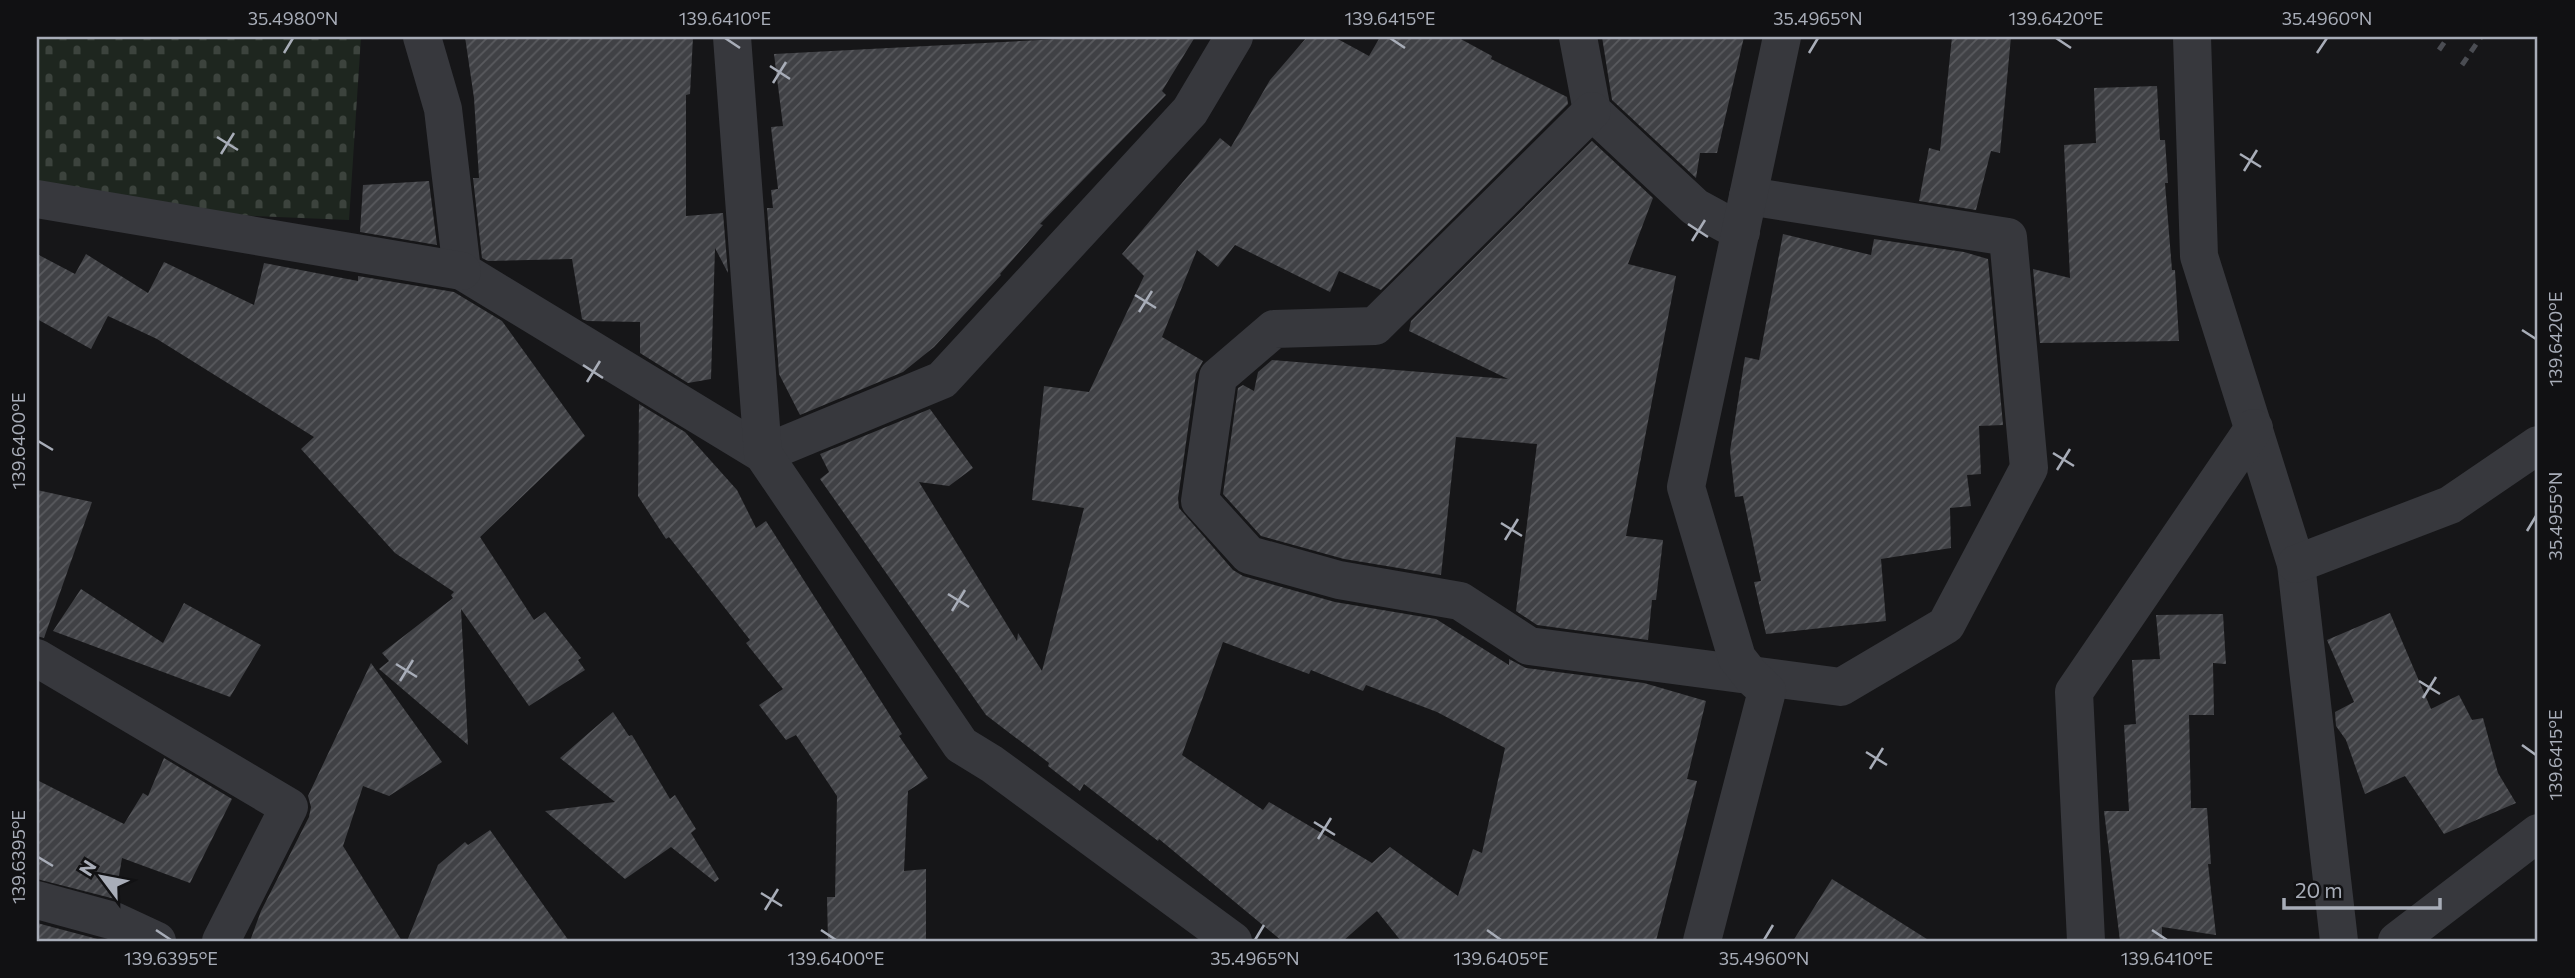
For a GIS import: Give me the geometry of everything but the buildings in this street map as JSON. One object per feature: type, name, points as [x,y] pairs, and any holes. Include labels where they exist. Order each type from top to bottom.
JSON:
[{"type":"street","points":[[422,37],[443,109],[462,271]]},
{"type":"street","points":[[732,37],[763,454]]},
{"type":"street","points":[[763,454],[942,380],[1190,111],[1234,37]]},
{"type":"street","points":[[1578,37],[1592,111],[1695,207],[1741,232]]},
{"type":"street","points":[[1702,941],[1768,691],[1737,658],[1686,487],[1783,37]]},
{"type":"street","points":[[2192,37],[2199,256],[2227,385],[2254,428],[2296,564],[2339,941]]},
{"type":"street","points":[[1592,111],[1375,326],[1274,329],[1218,377],[1199,501],[1249,555],[1339,580],[1460,601],[1529,646],[1841,687],[1946,625],[2029,468],[2008,237],[1748,196]]},
{"type":"street","points":[[37,199],[462,271],[763,454],[961,745],[992,764],[1233,941]]},
{"type":"street","points":[[2086,941],[2074,692],[2254,428]]},
{"type":"street","points":[[2296,564],[2450,505],[2538,445]]},
{"type":"street","points":[[2021,483],[2058,472]]},
{"type":"street","points":[[37,658],[289,807],[221,941]]},
{"type":"street","points":[[2397,941],[2538,833]]},
{"type":"street","points":[[37,900],[114,921],[156,941]]},
{"type":"green space","points":[[37,37],[361,37],[349,220],[187,213],[37,189]]},
{"type":"railway","points":[[2439,50],[2448,37]]},
{"type":"railway","points":[[2462,65],[2481,37]]}]
